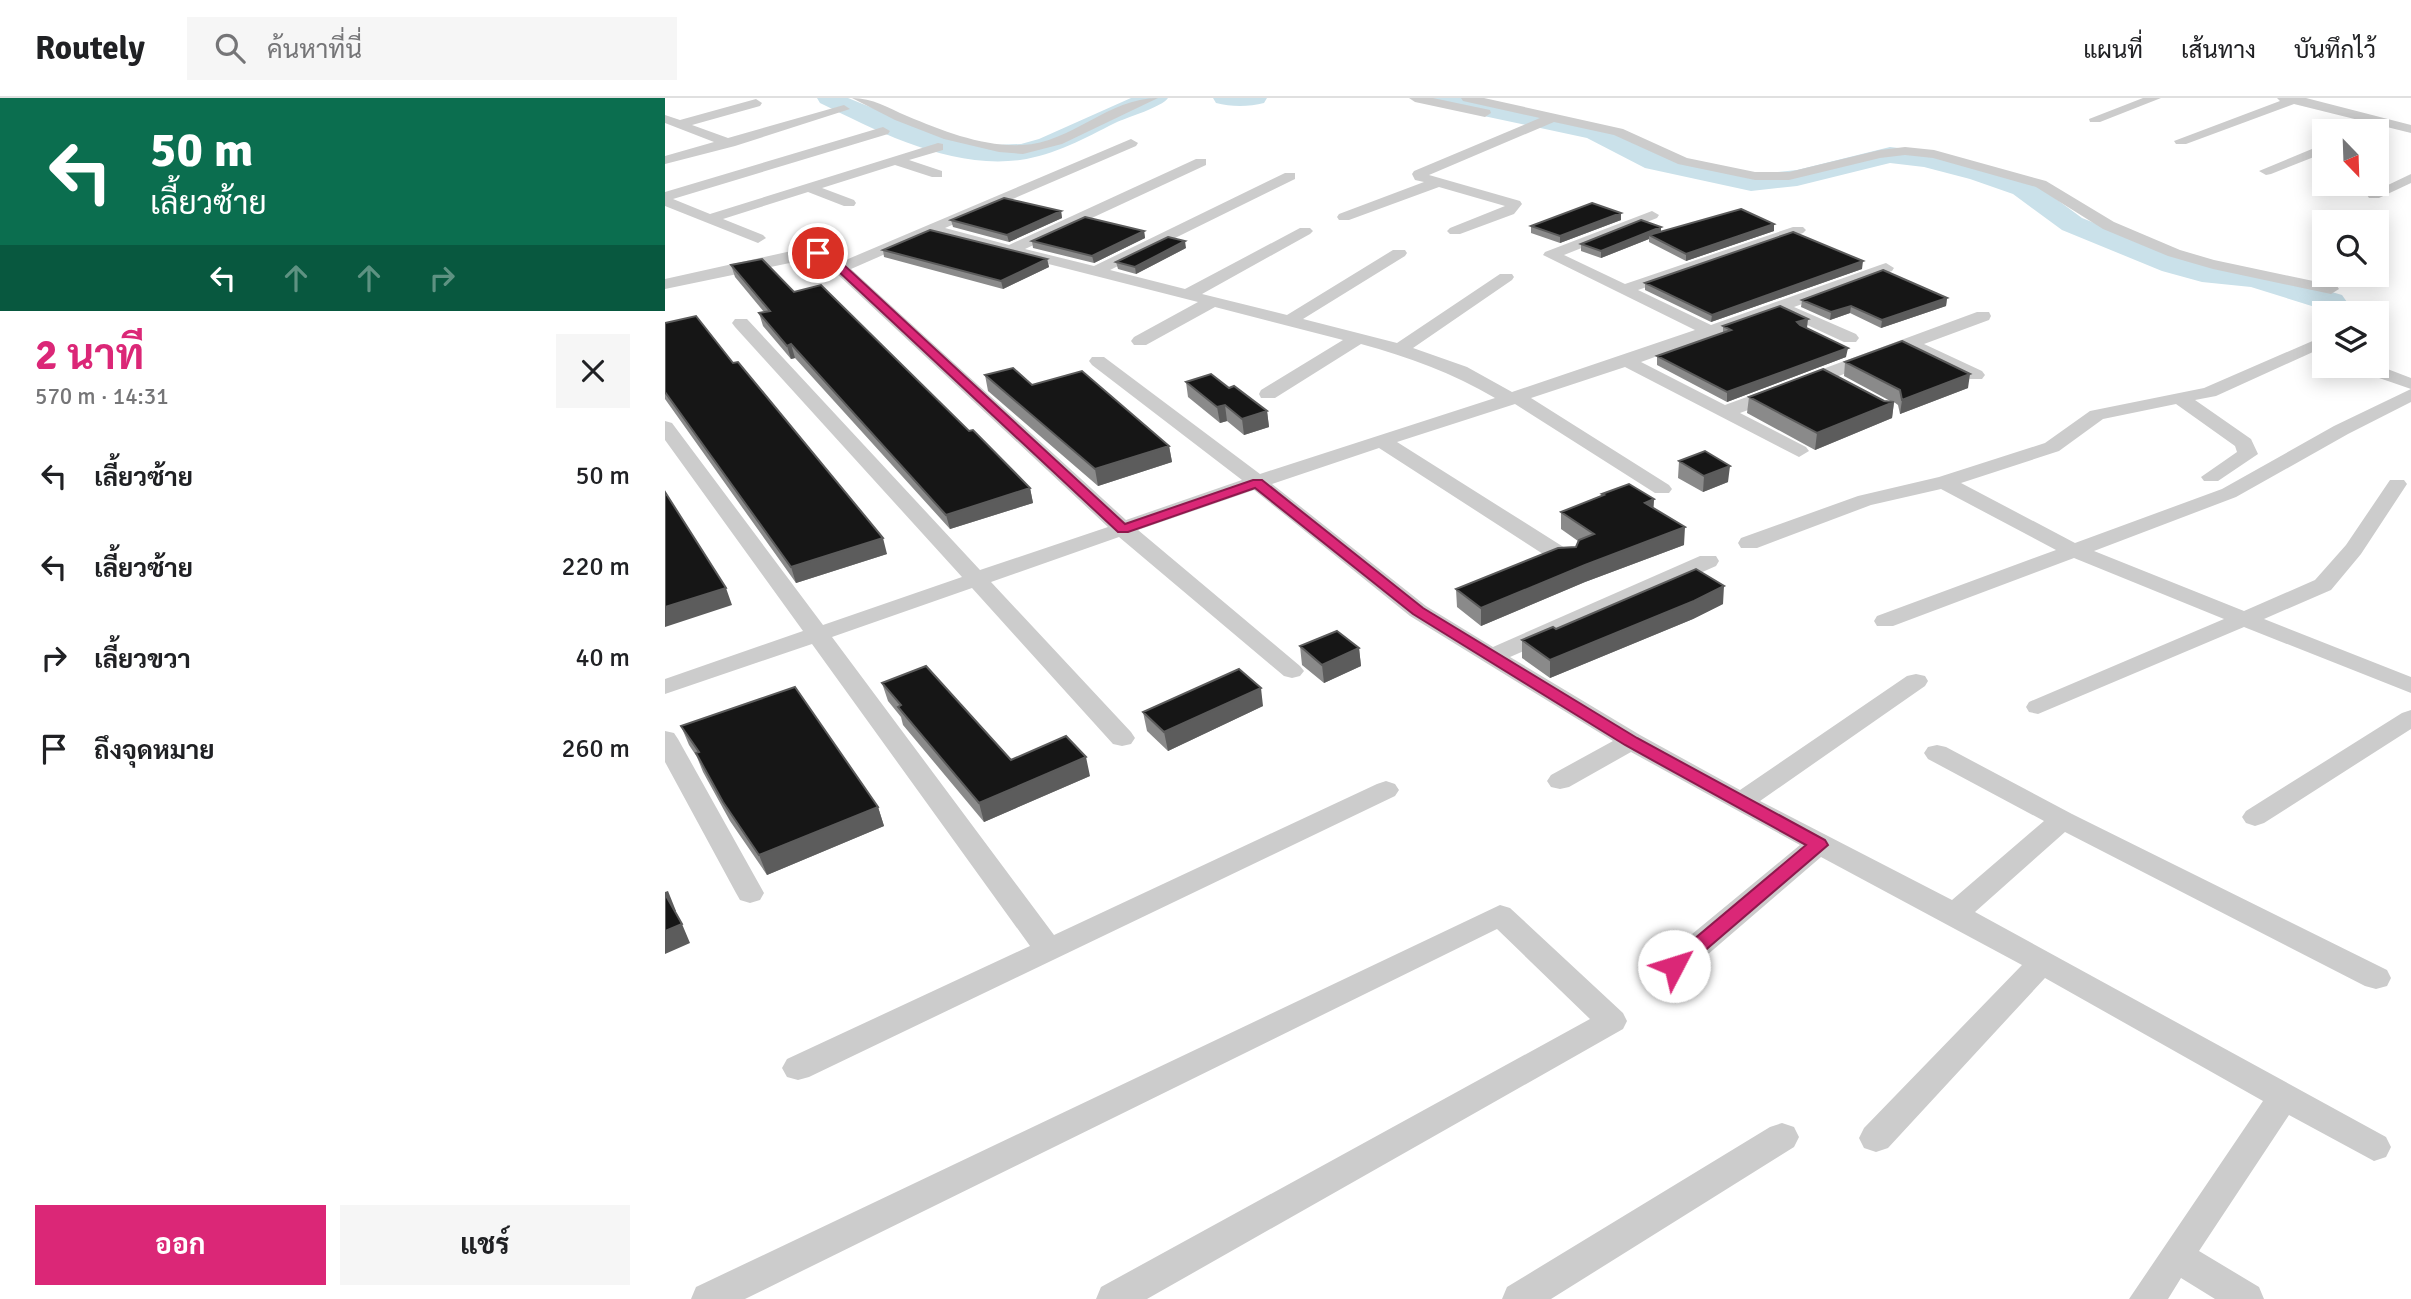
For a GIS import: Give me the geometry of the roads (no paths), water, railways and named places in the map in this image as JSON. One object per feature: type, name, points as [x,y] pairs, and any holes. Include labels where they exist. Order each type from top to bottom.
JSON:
[{"type":"street","points":[[741,98],[807,120]]},
{"type":"street","points":[[858,98],[914,122],[967,140],[1021,149],[1052,143],[1152,98]]},
{"type":"street","points":[[1415,98],[1632,136],[1683,160],[1765,177],[1789,176],[1890,152],[1934,154],[2042,184],[2056,190],[2102,222],[2185,256],[2233,269],[2300,279],[2331,289]]},
{"type":"street","points":[[1467,98],[1542,122]]},
{"type":"street","points":[[2095,119],[2155,98]]},
{"type":"street","points":[[2181,141],[2292,99],[2370,119]]},
{"type":"street","points":[[672,126],[769,107]]},
{"type":"street","points":[[665,160],[844,110]]},
{"type":"street","points":[[2389,122],[2411,115]]},
{"type":"street","points":[[665,119],[672,126],[729,143],[831,181]]},
{"type":"street","points":[[1455,230],[1509,211],[1515,204],[1419,174],[1542,122]]},
{"type":"street","points":[[2389,124],[2411,129]]},
{"type":"street","points":[[665,199],[883,131]]},
{"type":"street","points":[[840,268],[1131,143]]},
{"type":"street","points":[[675,220],[701,217],[810,188],[938,147]]},
{"type":"street","points":[[2266,171],[2312,153]]},
{"type":"street","points":[[897,161],[937,174]]},
{"type":"street","points":[[1010,250],[1201,162]]},
{"type":"street","points":[[1094,272],[1290,176]]},
{"type":"street","points":[[2389,188],[2411,178]]},
{"type":"street","points":[[1344,217],[1438,182]]},
{"type":"street","points":[[810,188],[849,203]]},
{"type":"street","points":[[665,199],[701,217],[758,238]]},
{"type":"street","points":[[1652,215],[1551,254],[1710,331]]},
{"type":"street","points":[[929,229],[1400,349],[1461,371],[1513,398],[1662,489]]},
{"type":"street","points":[[1623,290],[1798,230]]},
{"type":"street","points":[[1185,296],[1305,231]]},
{"type":"street","points":[[665,284],[818,253],[840,268],[1123,529],[1291,671]]},
{"type":"street","points":[[1287,322],[1399,253]]},
{"type":"street","points":[[665,687],[1257,482],[1626,361],[1886,268]]},
{"type":"street","points":[[1400,349],[1506,276]]},
{"type":"street","points":[[1140,341],[1210,302]]},
{"type":"street","points":[[1779,306],[1850,338]]},
{"type":"street","points":[[1724,412],[1983,316]]},
{"type":"street","points":[[741,323],[1122,738]]},
{"type":"street","points":[[1268,394],[1357,339]]},
{"type":"street","points":[[1908,343],[1976,375]]},
{"type":"street","points":[[1749,543],[1865,500],[1944,482],[2052,447],[2097,415],[2181,399],[2237,382],[2312,350]]},
{"type":"street","points":[[1098,361],[1257,482],[1418,611],[1631,741],[1819,845],[1955,914],[2374,1147]]},
{"type":"street","points":[[1626,361],[1799,451]]},
{"type":"street","points":[[1820,375],[1844,387]]},
{"type":"street","points":[[2389,376],[2411,384]]},
{"type":"street","points":[[1885,621],[2229,493],[2341,430],[2411,395]]},
{"type":"street","points":[[2181,399],[2244,443],[2248,449],[2248,454],[2211,477]]},
{"type":"street","points":[[665,427],[1048,948]]},
{"type":"street","points":[[1383,442],[1565,558]]},
{"type":"street","points":[[1944,482],[2073,550],[2411,686]]},
{"type":"street","points":[[2038,707],[2323,585],[2343,566],[2397,484]]},
{"type":"street","points":[[1492,656],[1708,561]]},
{"type":"street","points":[[1740,802],[1916,681]]},
{"type":"street","points":[[2255,817],[2411,719]]},
{"type":"street","points":[[665,739],[750,893]]},
{"type":"street","points":[[1560,781],[1631,741]]},
{"type":"street","points":[[1937,753],[2062,820],[2376,978]]},
{"type":"street","points":[[798,1068],[1386,790]]},
{"type":"street","points":[[1955,914],[2062,820]]},
{"type":"street","points":[[1674,966],[1819,845]]},
{"type":"street","points":[[709,1299],[1500,915],[1612,1021],[1114,1299]]},
{"type":"street","points":[[1876,1138],[2041,963]]},
{"type":"street","points":[[2147,1299],[2283,1098]]},
{"type":"street","points":[[1520,1299],[1782,1137]]},
{"type":"street","points":[[2176,1256],[2246,1299]]},
{"type":"waterway","points":[[829,98],[880,122],[936,143],[993,153],[1021,152],[1048,145],[1156,98]]},
{"type":"waterway","points":[[1225,98],[1255,98]]},
{"type":"waterway","points":[[1432,98],[1594,132],[1654,162],[1751,183],[1797,178],[1890,155],[1924,159],[1980,173],[2023,188],[2072,224],[2173,265],[2202,273],[2254,278],[2328,301]]}]
